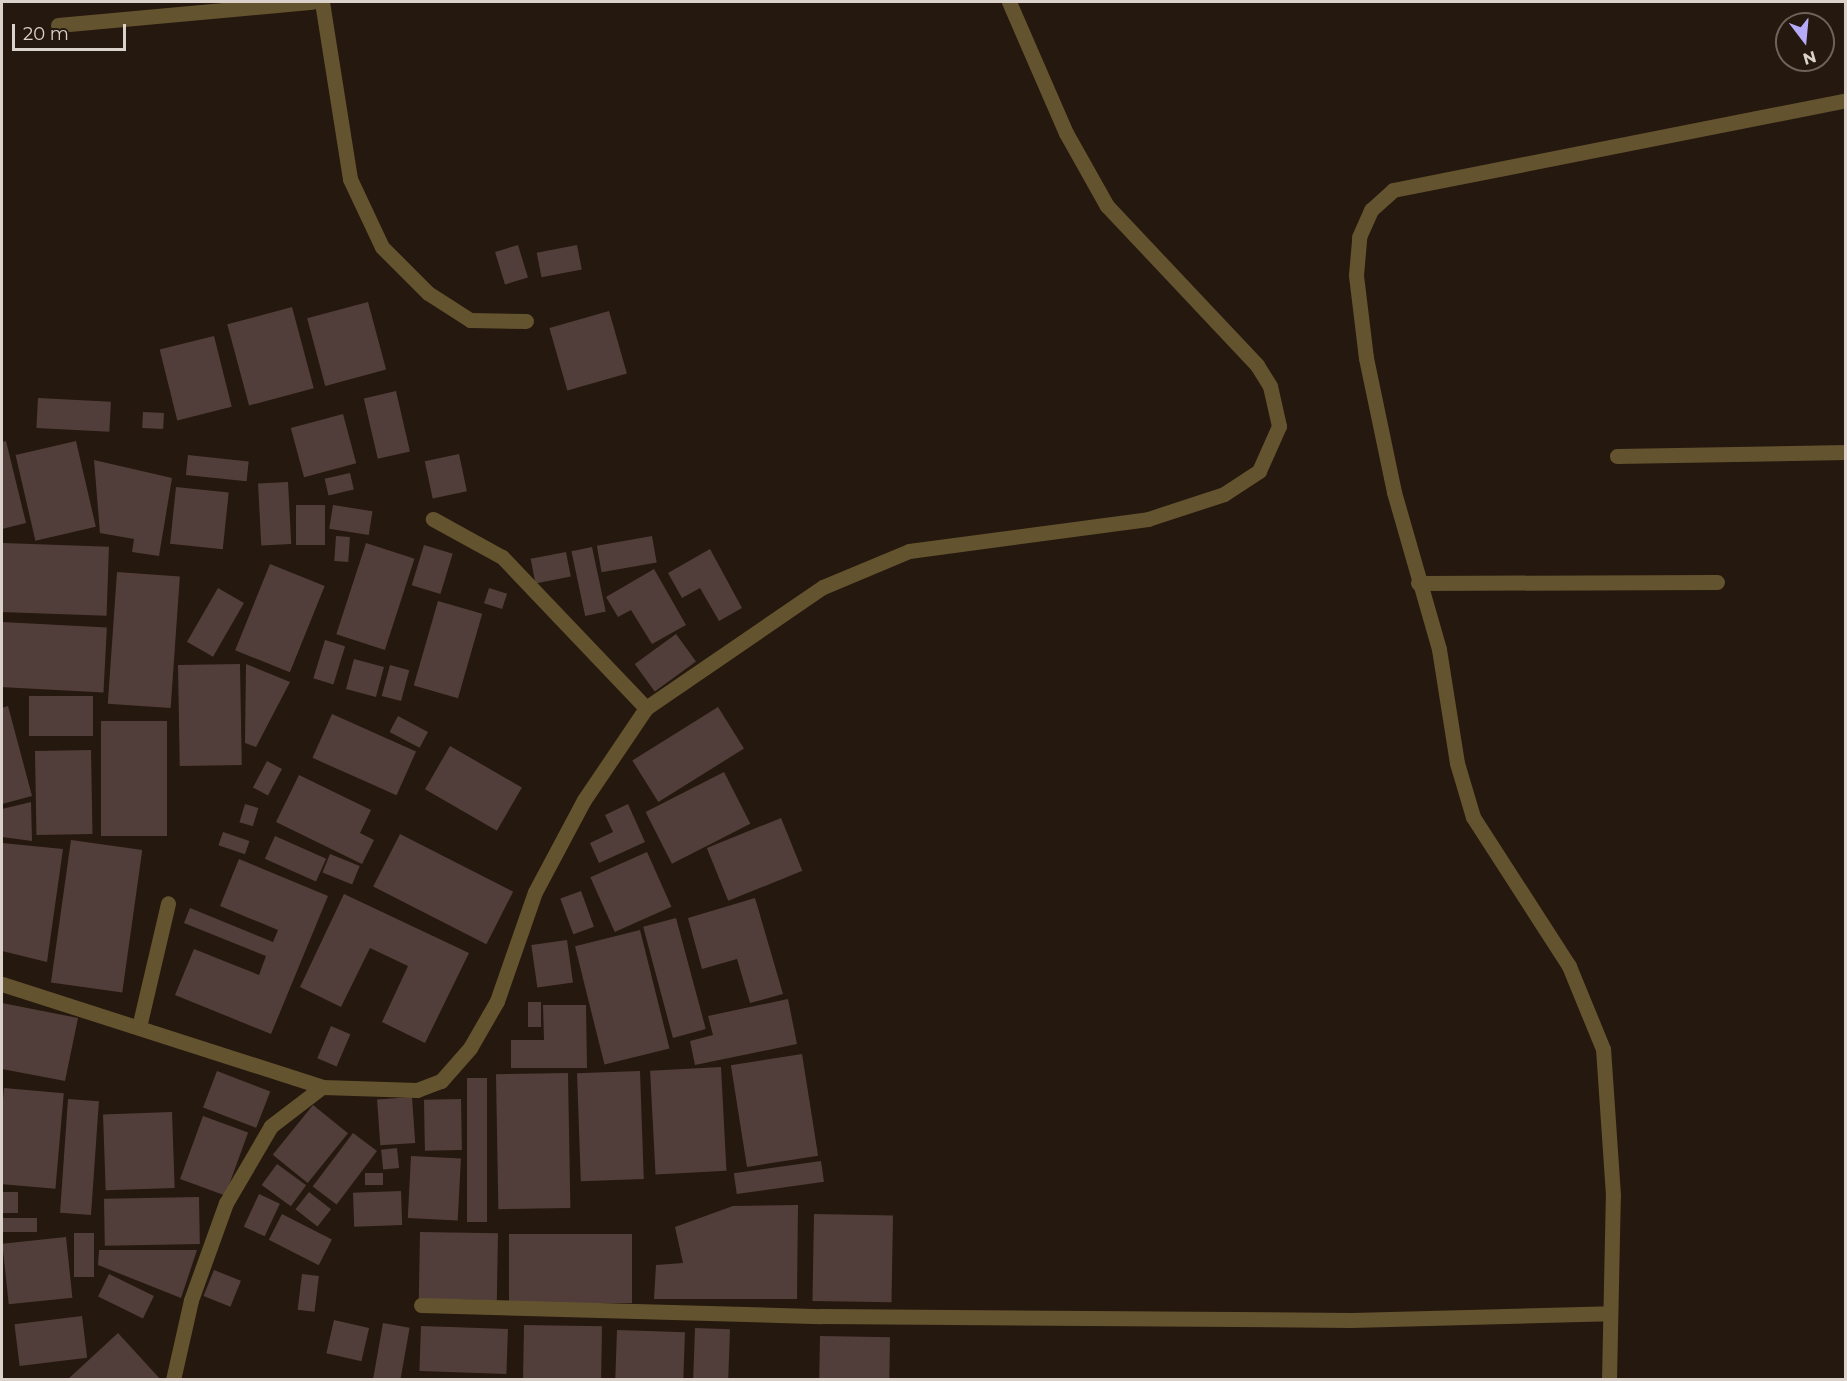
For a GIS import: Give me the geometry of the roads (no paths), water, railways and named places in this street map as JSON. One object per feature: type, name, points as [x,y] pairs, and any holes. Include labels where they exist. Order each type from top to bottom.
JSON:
[{"type":"street","points":[[58,25],[312,2]]},
{"type":"street","points":[[322,2],[350,179],[382,247],[428,293],[470,320],[526,321]]},
{"type":"street","points":[[2,984],[322,1087],[417,1090],[441,1081],[470,1048],[497,1001],[535,892],[584,800],[646,708],[824,587],[909,552],[1148,519],[1224,494],[1259,471],[1280,426],[1270,386],[1257,365],[1107,206],[1066,133],[1009,2]]},
{"type":"street","points":[[1609,1380],[1613,1195],[1603,1049],[1569,966],[1473,817],[1457,763],[1439,650],[1418,583],[1386,453],[1356,275],[1359,237],[1371,210],[1393,190],[1845,100]]},
{"type":"street","points":[[1617,456],[1845,452]]},
{"type":"street","points":[[433,519],[502,557],[646,708]]},
{"type":"street","points":[[1418,583],[1717,582]]},
{"type":"street","points":[[139,1027],[168,903]]},
{"type":"street","points":[[173,1380],[191,1300],[226,1203],[271,1126],[322,1087]]},
{"type":"street","points":[[421,1305],[822,1316],[1351,1320],[1610,1313]]}]
